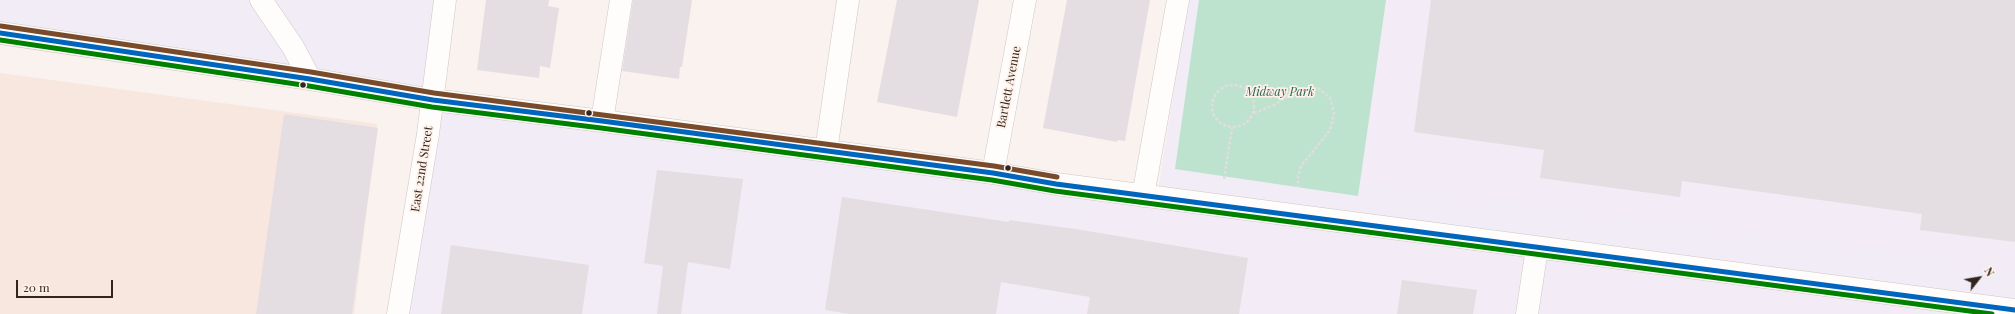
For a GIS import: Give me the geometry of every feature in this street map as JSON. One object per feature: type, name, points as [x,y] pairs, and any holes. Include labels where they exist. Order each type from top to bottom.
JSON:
[{"type":"street","points":[[261,0],[293,47],[310,79]]},
{"type":"street","name":"East 22nd Street","points":[[398,314],[433,100],[445,0]]},
{"type":"street","points":[[602,121],[621,0]]},
{"type":"street","points":[[826,151],[848,0]]},
{"type":"street","name":"Bartlett Avenue","points":[[993,173],[1025,0]]},
{"type":"street","points":[[1144,196],[1178,0]]},
{"type":"street","points":[[0,33],[310,79],[433,100],[993,173],[1056,184],[1144,196],[2015,310]]},
{"type":"street","points":[[1527,314],[1537,248]]},
{"type":"path","points":[[1254,113],[1253,99],[1244,88],[1230,85],[1223,87],[1213,98],[1212,112],[1220,123],[1232,128],[1245,124],[1254,113],[1274,105],[1299,89],[1318,88],[1330,98],[1334,113],[1330,130],[1301,166],[1298,177],[1298,192]]},
{"type":"path","points":[[1223,181],[1232,128]]},
{"type":"shaded area","points":[[0,0],[441,0],[426,96],[1098,197],[1079,314],[395,314],[425,101],[0,31]]},
{"type":"shaded area","points":[[1188,0],[1386,0],[1362,181],[2015,266],[2015,308],[1156,205]]},
{"type":"shaded area","points":[[1386,0],[2015,0],[2015,266],[1361,181]]},
{"type":"shaded area","points":[[0,73],[377,124],[354,314],[0,314]]},
{"type":"shaded area","points":[[1098,197],[2015,314],[1079,314]]},
{"type":"green space","name":"Midway Park","points":[[1199,0],[1386,0],[1358,196],[1175,169]]},
{"type":"building","points":[[486,0],[549,0],[548,6],[559,8],[550,68],[540,66],[539,78],[477,70]]},
{"type":"building","points":[[633,0],[692,0],[679,79],[622,71]]},
{"type":"building","points":[[897,0],[979,0],[957,117],[877,102]]},
{"type":"building","points":[[1067,0],[1150,0],[1125,141],[1117,140],[1117,142],[1043,128]]},
{"type":"building","points":[[1431,0],[2015,0],[2015,242],[1920,230],[1922,214],[1682,181],[1680,197],[1540,178],[1544,150],[1414,132]]},
{"type":"building","points":[[284,114],[378,128],[352,314],[256,314]]},
{"type":"building","points":[[657,170],[743,179],[730,269],[688,262],[681,314],[657,314],[663,266],[644,263]]},
{"type":"building","points":[[842,197],[1009,222],[1009,220],[1082,230],[1248,258],[1239,314],[1087,314],[1090,297],[1001,282],[996,314],[849,314],[825,310]]},
{"type":"building","points":[[451,245],[589,265],[582,314],[441,314]]},
{"type":"building","points":[[1402,280],[1477,290],[1473,314],[1397,314]]},
{"type":"transit line","points":[[1,26],[311,72],[434,93],[994,166],[1057,177]]},
{"type":"transit line","points":[[0,33],[310,79],[433,100],[602,121],[993,173],[1056,184],[2015,310]]},
{"type":"transit line","points":[[0,40],[309,86],[432,107],[601,128],[992,180],[1055,191],[1992,314]]}]
